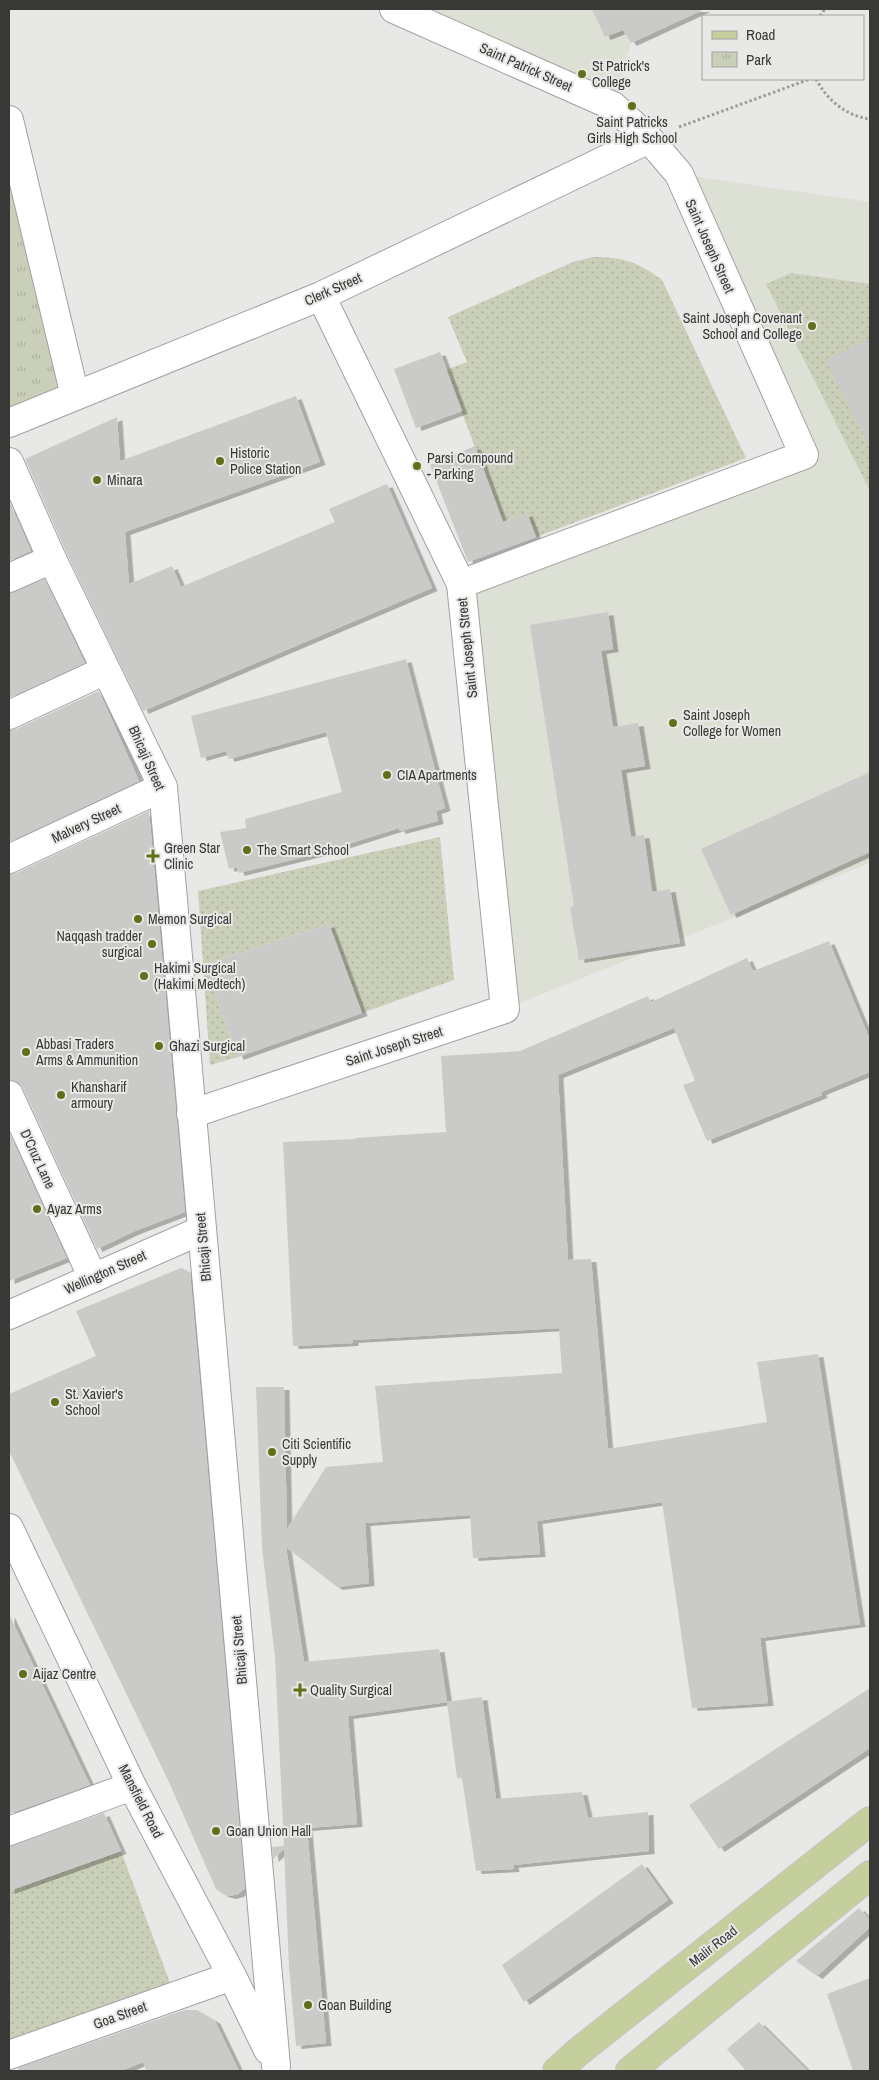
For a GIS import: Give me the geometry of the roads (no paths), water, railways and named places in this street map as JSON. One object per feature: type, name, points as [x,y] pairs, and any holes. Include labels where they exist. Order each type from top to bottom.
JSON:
[{"type":"main road","name":"Malir Road","points":[[556,2071],[870,1821]]},
{"type":"main road","points":[[630,2071],[870,1874]]},
{"type":"street","name":"Saint Patrick Street","points":[[394,9],[613,106],[649,139]]},
{"type":"street","points":[[10,130],[75,396]]},
{"type":"street","name":"Clerk Street","points":[[9,423],[321,296],[649,139]]},
{"type":"street","name":"Saint Joseph Street","points":[[191,1114],[505,1009],[461,584],[804,455],[679,174],[649,139]]},
{"type":"street","points":[[321,296],[461,584]]},
{"type":"street","name":"Bhicaji Street","points":[[9,462],[52,558],[163,787],[277,2068]]},
{"type":"street","points":[[9,578],[52,558]]},
{"type":"street","points":[[9,715],[106,670]]},
{"type":"street","name":"Malvery Street","points":[[9,859],[163,787]]},
{"type":"street","name":"D'Cruz Lane","points":[[9,1095],[93,1278]]},
{"type":"street","name":"Wellington Street","points":[[9,1315],[202,1230]]},
{"type":"street","name":"Mansfield Road","points":[[9,1528],[132,1786],[232,1976],[277,2068]]},
{"type":"street","points":[[9,1831],[132,1786]]},
{"type":"street","name":"Goa Street","points":[[9,2055],[232,1976]]},
{"type":"place","name":"St Patrick's College","points":[[582,74]]},
{"type":"place","name":"Saint Patricks Girls High School","points":[[632,106]]},
{"type":"place","name":"Saint Joseph Covenant School and College","points":[[812,326]]},
{"type":"place","name":"Historic Police Station","points":[[220,461]]},
{"type":"place","name":"Parsi Compound - Parking","points":[[417,466]]},
{"type":"place","name":"Minara","points":[[97,480]]},
{"type":"place","name":"Saint Joseph College for Women","points":[[673,723]]},
{"type":"place","name":"CIA Apartments","points":[[387,775]]},
{"type":"place","name":"The Smart School","points":[[247,850]]},
{"type":"place","name":"Green Star Clinic","points":[[153,856]]},
{"type":"place","name":"Memon Surgical","points":[[138,919]]},
{"type":"place","name":"Naqqash tradder surgical","points":[[152,944]]},
{"type":"place","name":"Hakimi Surgical (Hakimi Medtech)","points":[[144,976]]},
{"type":"place","name":"Ghazi Surgical","points":[[159,1046]]},
{"type":"place","name":"Abbasi Traders Arms & Ammunition","points":[[26,1052]]},
{"type":"place","name":"Khansharif armoury","points":[[61,1095]]},
{"type":"place","name":"Ayaz Arms","points":[[37,1209]]},
{"type":"place","name":"St. Xavier's School","points":[[55,1402]]},
{"type":"place","name":"Citi Scientific Supply","points":[[272,1452]]},
{"type":"place","name":"Aijaz Centre","points":[[23,1674]]},
{"type":"place","name":"Quality Surgical","points":[[300,1690]]},
{"type":"place","name":"Goan Union Hall","points":[[216,1831]]},
{"type":"place","name":"Goan Building","points":[[308,2005]]}]
